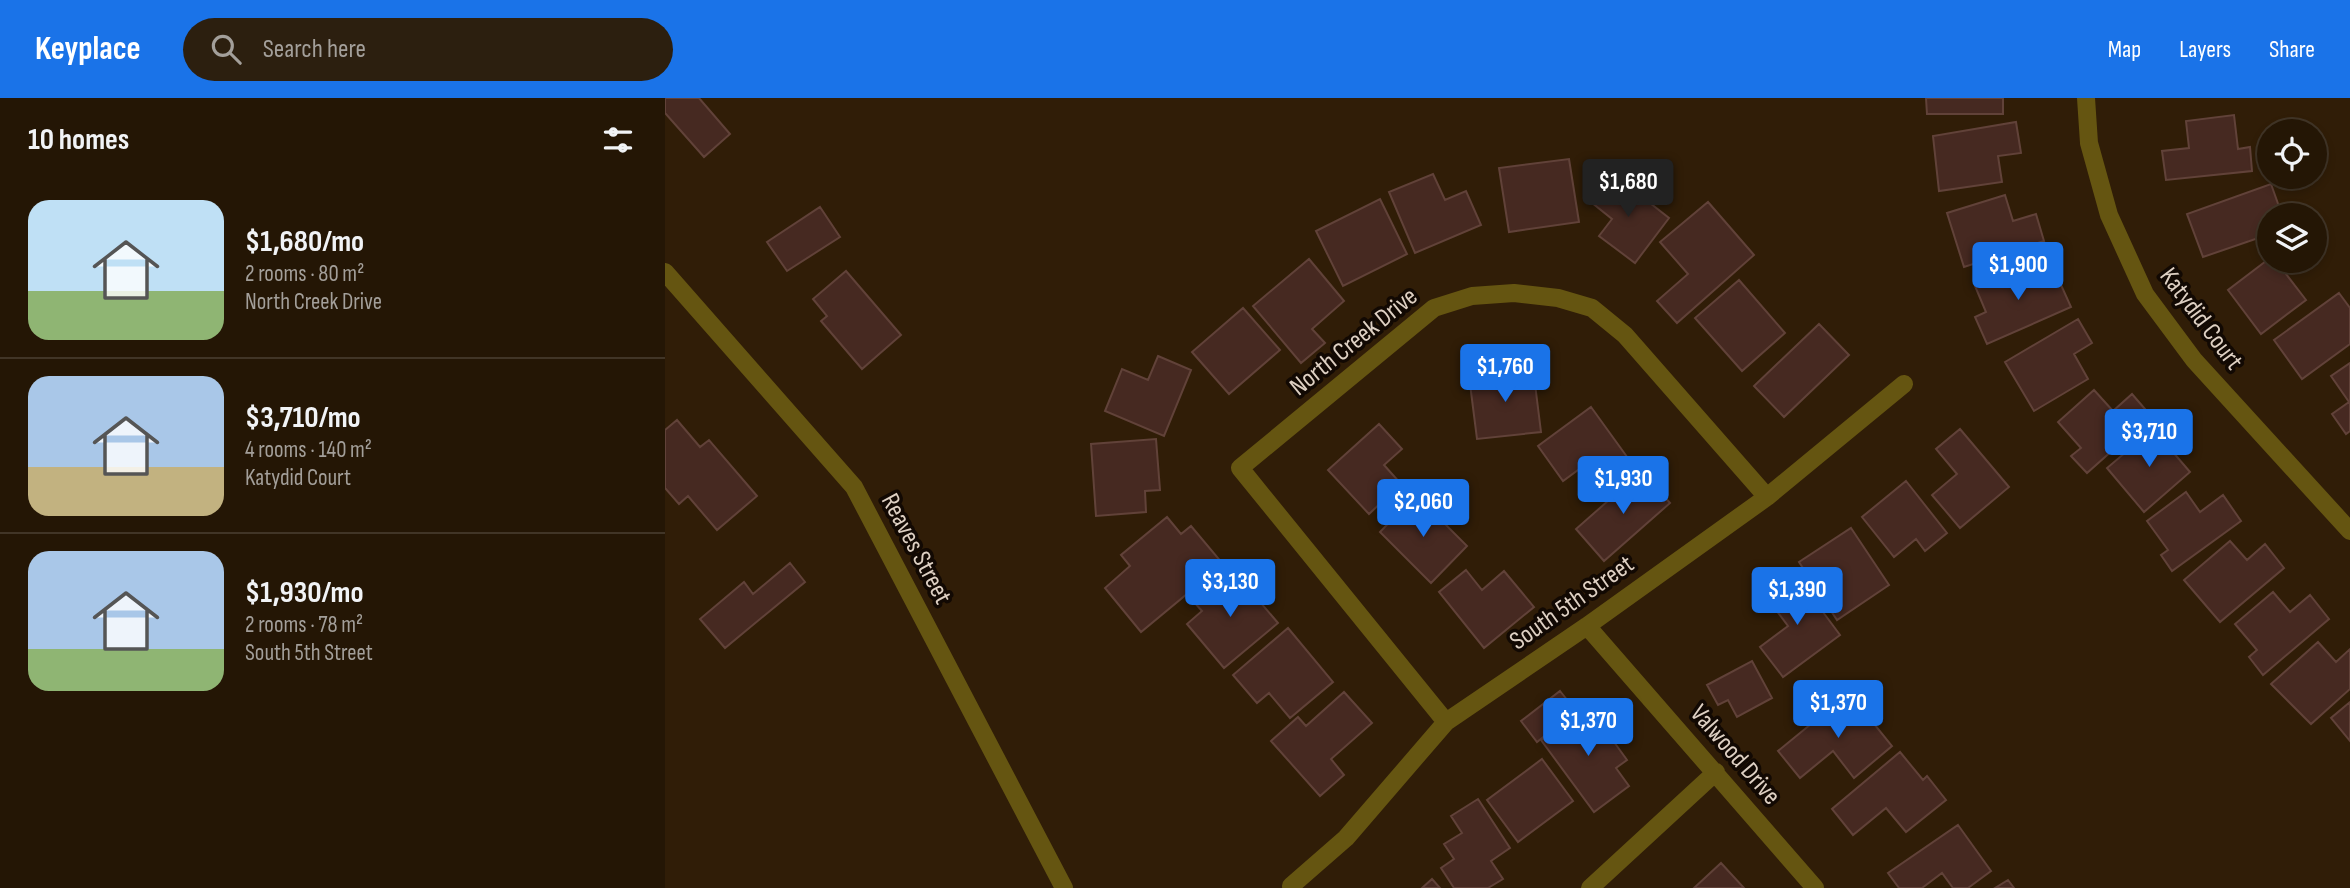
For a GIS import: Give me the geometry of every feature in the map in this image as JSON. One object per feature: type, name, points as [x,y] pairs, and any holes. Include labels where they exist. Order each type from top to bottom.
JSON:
[{"type":"street","name":"Katydid Court","points":[[2086,98],[2089,143],[2109,215],[2144,294],[2194,360],[2350,531]]},
{"type":"street","name":"Reaves Street","points":[[665,272],[854,487],[1064,888]]},
{"type":"street","name":"North Creek Drive","points":[[1446,722],[1240,468],[1434,308],[1472,296],[1514,293],[1558,298],[1592,308],[1625,335],[1767,497]]},
{"type":"street","name":"South 5th Street","points":[[1291,886],[1346,838],[1446,722],[1587,626],[1767,497],[1904,384]]},
{"type":"street","name":"Valwood Drive","points":[[1587,626],[1815,888]]},
{"type":"street","points":[[1590,888],[1716,772]]},
{"type":"building","points":[[665,98],[699,98],[730,134],[704,157],[665,113]]},
{"type":"building","points":[[1926,98],[2003,98],[2003,114],[1927,114]]},
{"type":"building","points":[[2234,115],[2238,149],[2250,147],[2252,171],[2166,180],[2162,151],[2189,148],[2186,121]]},
{"type":"building","points":[[2016,122],[2021,153],[1998,156],[2002,182],[1939,191],[1933,136]]},
{"type":"building","points":[[1569,159],[1579,222],[1509,232],[1499,168]]},
{"type":"building","points":[[1433,174],[1445,200],[1466,191],[1481,225],[1415,253],[1389,192]]},
{"type":"building","points":[[1613,174],[1669,218],[1635,263],[1599,236],[1612,219],[1591,202]]},
{"type":"building","points":[[2257,189],[2273,189],[2278,203],[2257,203],[2257,238],[2203,257],[2187,214]]},
{"type":"building","points":[[2005,195],[2013,221],[2036,214],[2044,241],[1964,267],[1947,213]]},
{"type":"building","points":[[1380,199],[1407,254],[1343,286],[1316,231]]},
{"type":"building","points":[[1708,202],[1754,255],[1677,323],[1657,301],[1688,274],[1660,242]]},
{"type":"building","points":[[820,207],[840,237],[787,271],[767,242]]},
{"type":"building","points":[[1309,259],[1344,301],[1312,329],[1325,343],[1301,363],[1253,306]]},
{"type":"building","points":[[2033,261],[2043,282],[2057,276],[2071,307],[1987,344],[1975,317],[1986,312],[1975,286]]},
{"type":"building","points":[[2257,268],[2257,273],[2285,273],[2306,300],[2261,334],[2228,290]]},
{"type":"building","points":[[846,271],[901,335],[862,369],[821,321],[827,316],[813,299]]},
{"type":"building","points":[[1739,280],[1785,333],[1742,371],[1695,318]]},
{"type":"building","points":[[2339,293],[2350,308],[2350,344],[2302,379],[2274,340]]},
{"type":"building","points":[[1243,308],[1280,350],[1229,394],[1192,352]]},
{"type":"building","points":[[2078,319],[2092,343],[2074,354],[2088,379],[2034,411],[2005,362]]},
{"type":"building","points":[[1819,324],[1849,355],[1784,417],[1754,386]]},
{"type":"building","points":[[1158,356],[1191,370],[1164,436],[1105,411],[1122,369],[1148,380]]},
{"type":"building","points":[[2350,363],[2350,431],[2346,434],[2332,414],[2349,402],[2331,376]]},
{"type":"building","points":[[1533,368],[1541,432],[1477,439],[1469,376]]},
{"type":"building","points":[[2094,390],[2113,411],[2132,394],[2151,416],[2087,473],[2071,456],[2081,448],[2058,422]]},
{"type":"building","points":[[1591,407],[1630,461],[1603,481],[1589,462],[1563,481],[1538,446]]},
{"type":"building","points":[[677,420],[700,447],[709,440],[757,496],[717,530],[688,496],[679,504],[665,488],[665,430]]},
{"type":"building","points":[[1379,424],[1402,449],[1384,465],[1401,484],[1369,514],[1328,470]]},
{"type":"building","points":[[2158,425],[2177,446],[2172,451],[2190,472],[2144,512],[2107,468]]},
{"type":"building","points":[[1960,429],[2009,487],[1960,528],[1932,495],[1957,474],[1936,449]]},
{"type":"building","points":[[1156,439],[1160,490],[1145,491],[1146,512],[1096,516],[1091,444]]},
{"type":"building","points":[[1642,471],[1670,503],[1604,561],[1576,529]]},
{"type":"building","points":[[1906,481],[1947,533],[1925,551],[1916,539],[1894,557],[1862,517]]},
{"type":"building","points":[[2186,492],[2200,512],[2223,495],[2241,521],[2172,571],[2161,555],[2168,550],[2147,521]]},
{"type":"building","points":[[1416,495],[1467,546],[1431,583],[1380,532]]},
{"type":"building","points":[[1167,517],[1181,534],[1191,526],[1223,564],[1141,632],[1105,588],[1130,566],[1121,555]]},
{"type":"building","points":[[1851,528],[1889,585],[1837,620],[1799,562]]},
{"type":"building","points":[[2230,541],[2247,560],[2265,544],[2284,568],[2220,622],[2184,580]]},
{"type":"building","points":[[790,563],[805,582],[725,648],[700,619],[744,582],[753,594]]},
{"type":"building","points":[[1232,569],[1278,623],[1224,668],[1187,624],[1202,611],[1194,602]]},
{"type":"building","points":[[1466,570],[1482,590],[1504,571],[1534,607],[1484,648],[1439,592]]},
{"type":"building","points":[[1794,573],[1840,635],[1783,677],[1760,647],[1788,626],[1765,595]]},
{"type":"building","points":[[2273,592],[2290,612],[2310,595],[2329,619],[2263,675],[2249,657],[2257,650],[2235,624]]},
{"type":"building","points":[[1288,628],[1333,682],[1290,718],[1269,693],[1257,703],[1233,675]]},
{"type":"building","points":[[2318,642],[2336,662],[2350,649],[2350,689],[2311,724],[2271,684]]},
{"type":"building","points":[[1752,661],[1772,698],[1737,717],[1728,700],[1718,705],[1707,685]]},
{"type":"building","points":[[1560,691],[1576,711],[1537,742],[1521,721]]},
{"type":"building","points":[[1344,692],[1372,723],[1331,759],[1344,775],[1320,796],[1271,741],[1298,717],[1306,726]]},
{"type":"building","points":[[1849,693],[1892,746],[1854,778],[1833,751],[1800,778],[1778,751]]},
{"type":"building","points":[[2350,702],[2350,741],[2331,718]]},
{"type":"building","points":[[1588,706],[1627,760],[1616,768],[1629,786],[1594,812],[1541,740]]},
{"type":"building","points":[[1900,752],[1923,780],[1927,776],[1946,800],[1906,832],[1886,808],[1853,835],[1832,809]]},
{"type":"building","points":[[1542,759],[1573,801],[1518,842],[1487,800]]},
{"type":"building","points":[[1478,799],[1510,848],[1491,861],[1503,879],[1488,888],[1454,888],[1441,868],[1454,859],[1444,844],[1462,833],[1451,816]]},
{"type":"building","points":[[1958,825],[1991,871],[1968,888],[1953,888],[1942,873],[1922,888],[1899,888],[1888,873]]},
{"type":"building","points":[[1721,863],[1744,888],[1694,888]]},
{"type":"building","points":[[1432,879],[1440,888],[1422,888]]},
{"type":"building","points":[[2008,880],[2014,888],[1995,888]]}]
